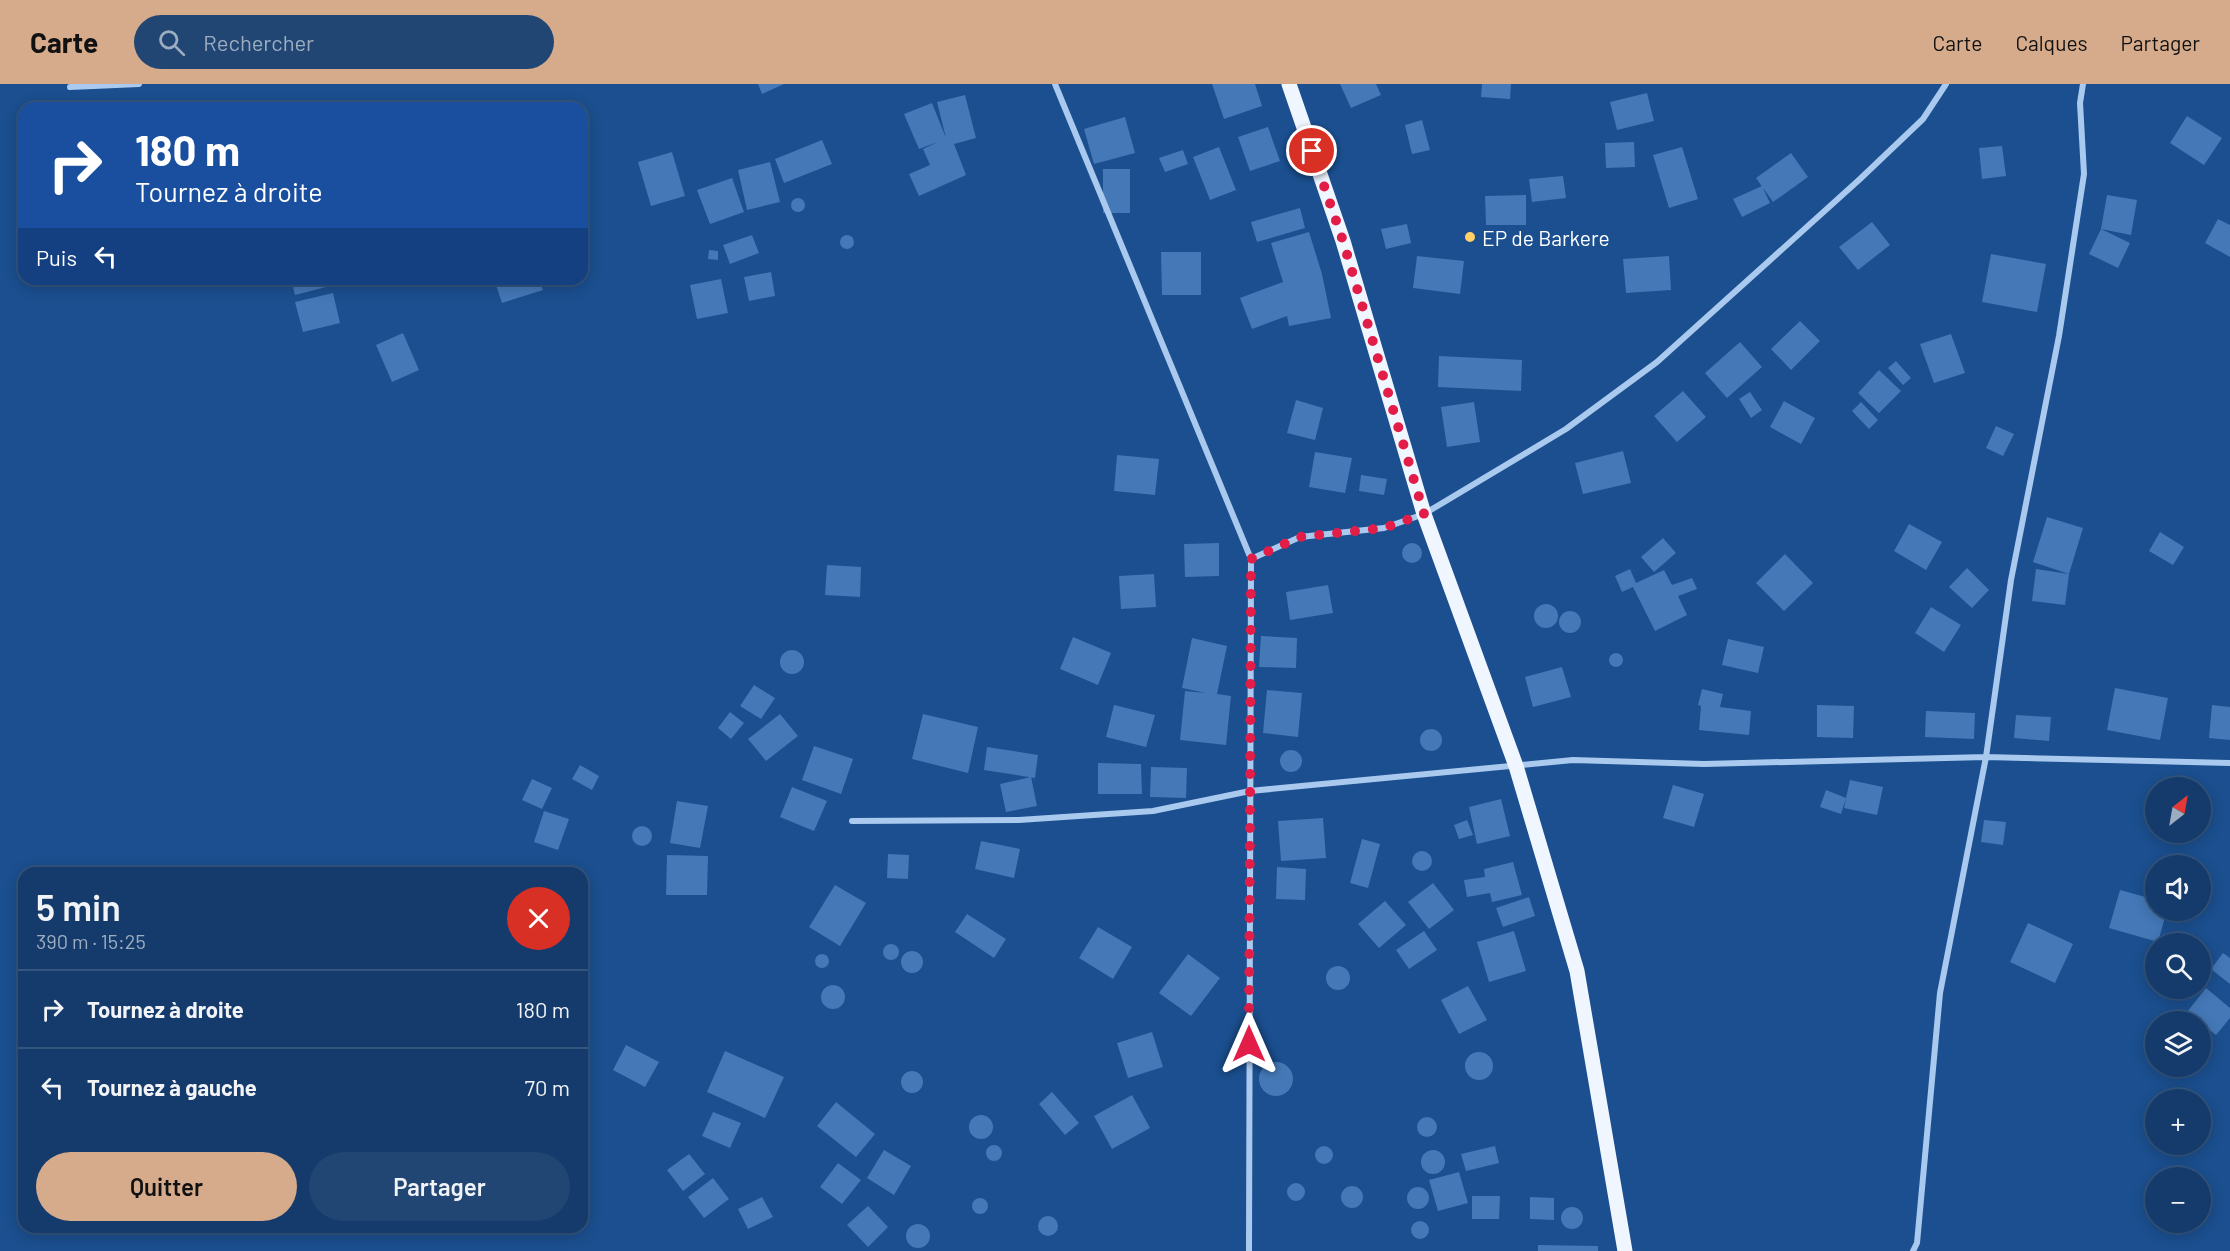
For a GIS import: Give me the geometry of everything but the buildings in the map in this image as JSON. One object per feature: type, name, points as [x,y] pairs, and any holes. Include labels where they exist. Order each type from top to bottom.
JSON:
[{"type":"main road","points":[[1289,84],[1343,241],[1424,514],[1516,766],[1577,970],[1625,1251]]},
{"type":"street","points":[[70,87],[139,84]]},
{"type":"street","points":[[1055,84],[1251,559],[1249,1251]]},
{"type":"street","points":[[1251,559],[1300,537],[1384,528],[1424,514],[1566,429],[1657,362],[1923,119],[1946,84]]},
{"type":"street","points":[[1913,1251],[1917,1243],[1940,993],[1986,757],[2011,580],[2059,336],[2084,174],[2080,103],[2083,84]]},
{"type":"street","points":[[852,821],[1019,820],[1152,811],[1250,791],[1573,760],[1704,764],[1986,757],[2230,763]]},
{"type":"place","name":"EP de Barkere","points":[[1470,237]]},
{"type":"route","points":[[1249,1044],[1251,559],[1300,537],[1384,528],[1424,514],[1343,241],[1312,151]]}]
